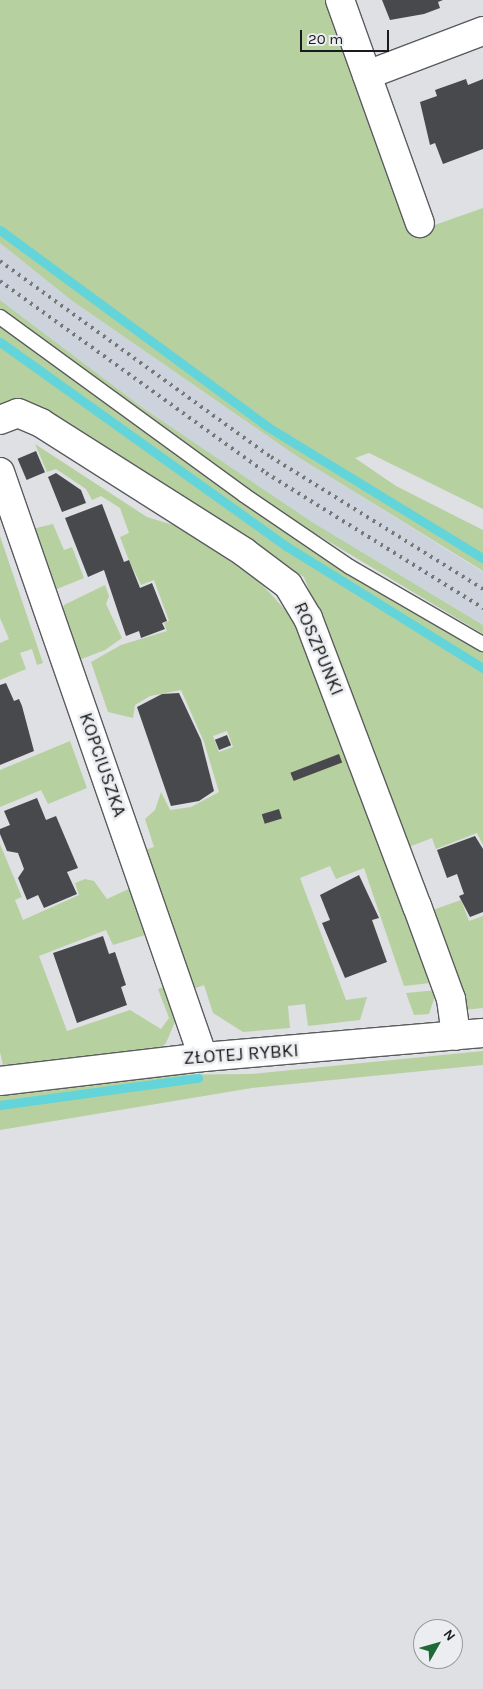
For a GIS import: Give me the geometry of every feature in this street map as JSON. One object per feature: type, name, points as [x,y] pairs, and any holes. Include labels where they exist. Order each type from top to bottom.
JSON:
[{"type":"street","points":[[340,0],[420,223]]},
{"type":"street","points":[[367,75],[483,31]]},
{"type":"street","name":"ROSZPUNKI","points":[[0,420],[18,413],[41,423],[244,552],[288,585],[308,618],[417,906],[449,993],[456,1036]]},
{"type":"street","name":"KOPCIUSZKA","points":[[0,472],[203,1058]]},
{"type":"street","name":"ZŁOTEJ RYBKI","points":[[0,1082],[203,1058],[483,1033]]},
{"type":"lane","points":[[0,317],[244,495],[350,567],[483,644]]},
{"type":"shaded area","points":[[0,243],[71,300],[298,457],[483,572],[483,625],[312,522],[143,408],[0,300]]},
{"type":"green space","points":[[0,0],[326,0],[412,233],[483,208],[483,509],[369,453],[355,458],[396,486],[483,530],[483,571],[298,457],[71,300],[0,243]]},
{"type":"green space","points":[[0,300],[143,408],[312,522],[483,625],[483,634],[271,507],[108,391],[0,309]]},
{"type":"green space","points":[[0,326],[273,524],[483,652],[483,845],[477,833],[436,849],[432,838],[409,847],[304,577],[208,519],[0,406]]},
{"type":"green space","points":[[35,444],[147,517],[186,529],[256,578],[300,626],[430,983],[404,986],[364,868],[336,879],[330,866],[300,878],[346,1000],[367,997],[360,1020],[308,1026],[305,1004],[288,1006],[290,1028],[243,1032],[213,1013],[204,985],[193,989],[145,850],[154,847],[145,819],[155,810],[161,792],[170,810],[191,807],[219,792],[204,742],[181,690],[150,696],[135,705],[133,718],[108,712],[91,662],[121,645],[167,631],[164,623],[169,621],[154,580],[141,585],[128,558],[120,537],[129,533],[120,508],[101,496],[92,500],[86,489],[56,469],[47,472]],"holes":[[[227,731],[233,747],[219,752],[213,736]]]},
{"type":"green space","points":[[53,524],[64,550],[72,547],[84,578],[57,589],[52,587],[32,529]]},
{"type":"green space","points":[[0,536],[43,663],[37,665],[32,649],[20,653],[26,669],[0,680],[0,643],[9,639],[0,618]]},
{"type":"green space","points":[[105,585],[109,596],[106,604],[122,638],[105,650],[79,660],[61,611],[64,605]]},
{"type":"green space","points":[[70,741],[87,788],[48,804],[41,790],[0,807],[0,770]]},
{"type":"green space","points":[[0,844],[22,897],[15,900],[23,920],[79,895],[75,883],[85,879],[94,881],[107,899],[133,887],[148,934],[113,945],[106,930],[39,956],[67,1031],[130,1010],[161,1029],[169,1018],[158,989],[167,986],[177,1017],[166,1043],[159,1049],[4,1069],[0,1052]]},
{"type":"green space","points":[[461,900],[469,921],[483,916],[483,1008],[463,1010],[430,911]]},
{"type":"green space","points":[[437,990],[429,1014],[414,1015],[406,993]]},
{"type":"green space","points":[[483,1051],[483,1065],[252,1088],[0,1130],[0,1093],[149,1075],[251,1074]]},
{"type":"building","points":[[382,0],[443,0],[438,2],[440,8],[424,14],[390,20]]},
{"type":"building","points":[[466,79],[468,85],[483,79],[483,149],[443,164],[435,143],[430,145],[420,102],[437,96],[435,90]]},
{"type":"building","points":[[36,451],[45,472],[27,480],[18,459]]},
{"type":"building","points":[[56,473],[81,490],[86,503],[62,512],[48,477]]},
{"type":"building","points":[[102,504],[124,562],[129,560],[140,588],[152,583],[167,621],[162,623],[165,629],[141,638],[139,631],[126,636],[104,570],[88,577],[65,518]]},
{"type":"building","points":[[6,683],[14,701],[19,699],[22,706],[34,751],[0,765],[0,685]]},
{"type":"building","points":[[179,693],[201,740],[214,791],[199,801],[171,806],[137,707],[162,694]]},
{"type":"building","points":[[227,735],[231,745],[219,750],[215,740]]},
{"type":"building","points":[[339,754],[342,762],[294,781],[290,773]]},
{"type":"building","points":[[37,798],[46,820],[56,816],[78,868],[67,872],[77,894],[44,908],[38,895],[27,900],[18,878],[24,869],[18,853],[7,851],[0,834],[0,829],[10,825],[4,811]]},
{"type":"building","points":[[279,809],[282,819],[265,824],[262,814]]},
{"type":"building","points":[[475,836],[483,849],[483,912],[470,917],[459,896],[464,894],[457,874],[447,878],[437,850]]},
{"type":"building","points":[[359,875],[379,918],[372,920],[387,962],[345,978],[322,923],[330,920],[320,895]]},
{"type":"building","points":[[103,936],[109,954],[115,952],[126,985],[121,987],[127,1005],[77,1023],[53,953]]},
{"type":"waterway","points":[[0,230],[268,427],[483,558]]},
{"type":"waterway","points":[[0,342],[286,546],[483,668]]},
{"type":"waterway","points":[[0,1105],[198,1078]]},
{"type":"railway","points":[[0,261],[271,457],[483,589]]},
{"type":"railway","points":[[0,281],[266,473],[483,608]]}]
